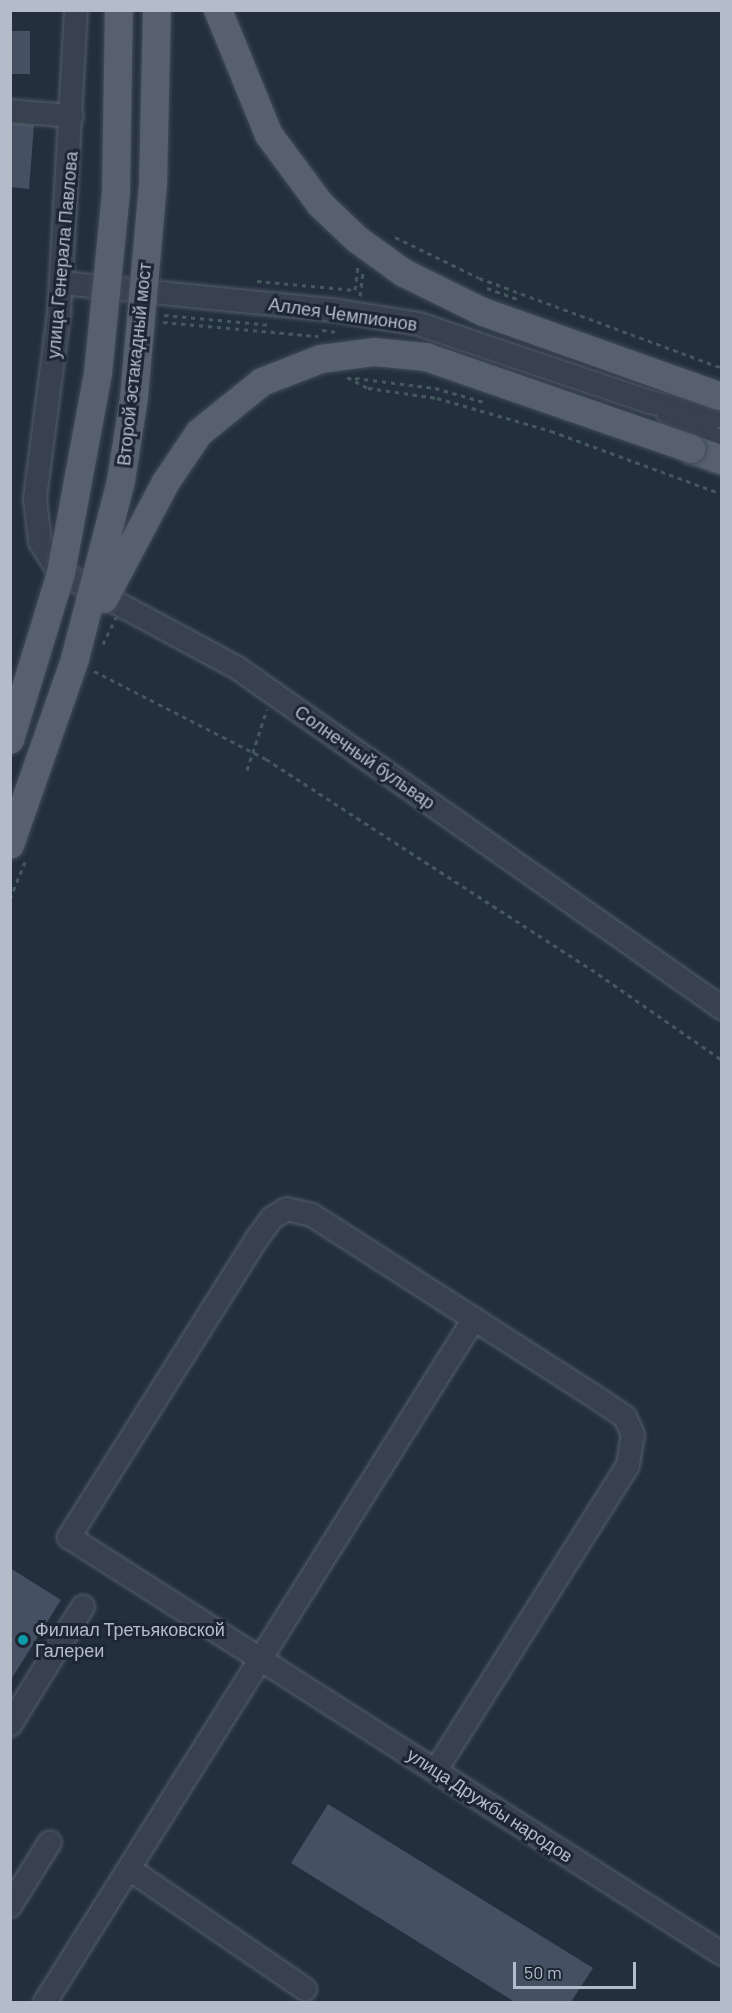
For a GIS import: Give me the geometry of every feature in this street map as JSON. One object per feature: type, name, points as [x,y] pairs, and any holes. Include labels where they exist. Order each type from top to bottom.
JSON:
[{"type":"main road","name":"Второй эстакадный мост","points":[[10,740],[61,573],[98,373],[116,192],[119,10]]},
{"type":"main road","name":"Второй эстакадный мост","points":[[10,845],[93,638],[121,481],[134,397],[153,185],[157,10]]},
{"type":"main road","points":[[218,10],[269,135],[320,204],[365,246],[413,279],[483,312],[721,403]]},
{"type":"main road","points":[[93,638],[177,464],[199,433],[246,392],[304,364],[364,353],[426,357],[722,460]]},
{"type":"street","name":"улица Генерала Павлова","points":[[35,499],[61,283],[72,116],[76,10]]},
{"type":"street","points":[[10,111],[72,116]]},
{"type":"street","name":"Аллея Чемпионов","points":[[61,283],[333,310],[419,324],[488,344],[649,402],[722,442]]},
{"type":"street","name":"Аллея Чемпионов","points":[[649,402],[721,403]]},
{"type":"street","name":"Солнечный бульвар","points":[[35,499],[40,542],[55,565],[128,612],[236,667],[722,1008]]},
{"type":"street","name":"улица Дружбы народов","points":[[474,1319],[299,1208],[287,1209],[272,1218],[258,1237],[69,1537],[722,1954]]},
{"type":"street","points":[[45,2002],[130,1870],[258,1657],[474,1319],[625,1418],[634,1449],[436,1770]]},
{"type":"street","points":[[10,1725],[83,1607]]},
{"type":"street","points":[[10,1906],[50,1842]]},
{"type":"street","points":[[130,1870],[305,1989]]},
{"type":"path","points":[[153,314],[345,333]]},
{"type":"path","points":[[153,321],[340,338]]},
{"type":"path","points":[[348,370],[347,380],[368,388],[437,398],[552,431],[722,494]]},
{"type":"path","points":[[93,638],[121,605]]},
{"type":"path","points":[[89,668],[253,753],[591,969],[722,1060]]},
{"type":"path","points":[[247,770],[264,714],[277,695]]},
{"type":"building","points":[[10,31],[30,31],[30,74],[10,74]]},
{"type":"building","points":[[10,123],[34,125],[29,189],[10,187]]},
{"type":"building","name":"Филиал Третьяковской Галереи","points":[[10,1568],[61,1600],[10,1681]]},
{"type":"building","points":[[328,1804],[593,1968],[571,2002],[515,2002],[291,1863]]},
{"type":"place","name":"Филиал Третьяковской Галереи","points":[[23,1640]]}]
